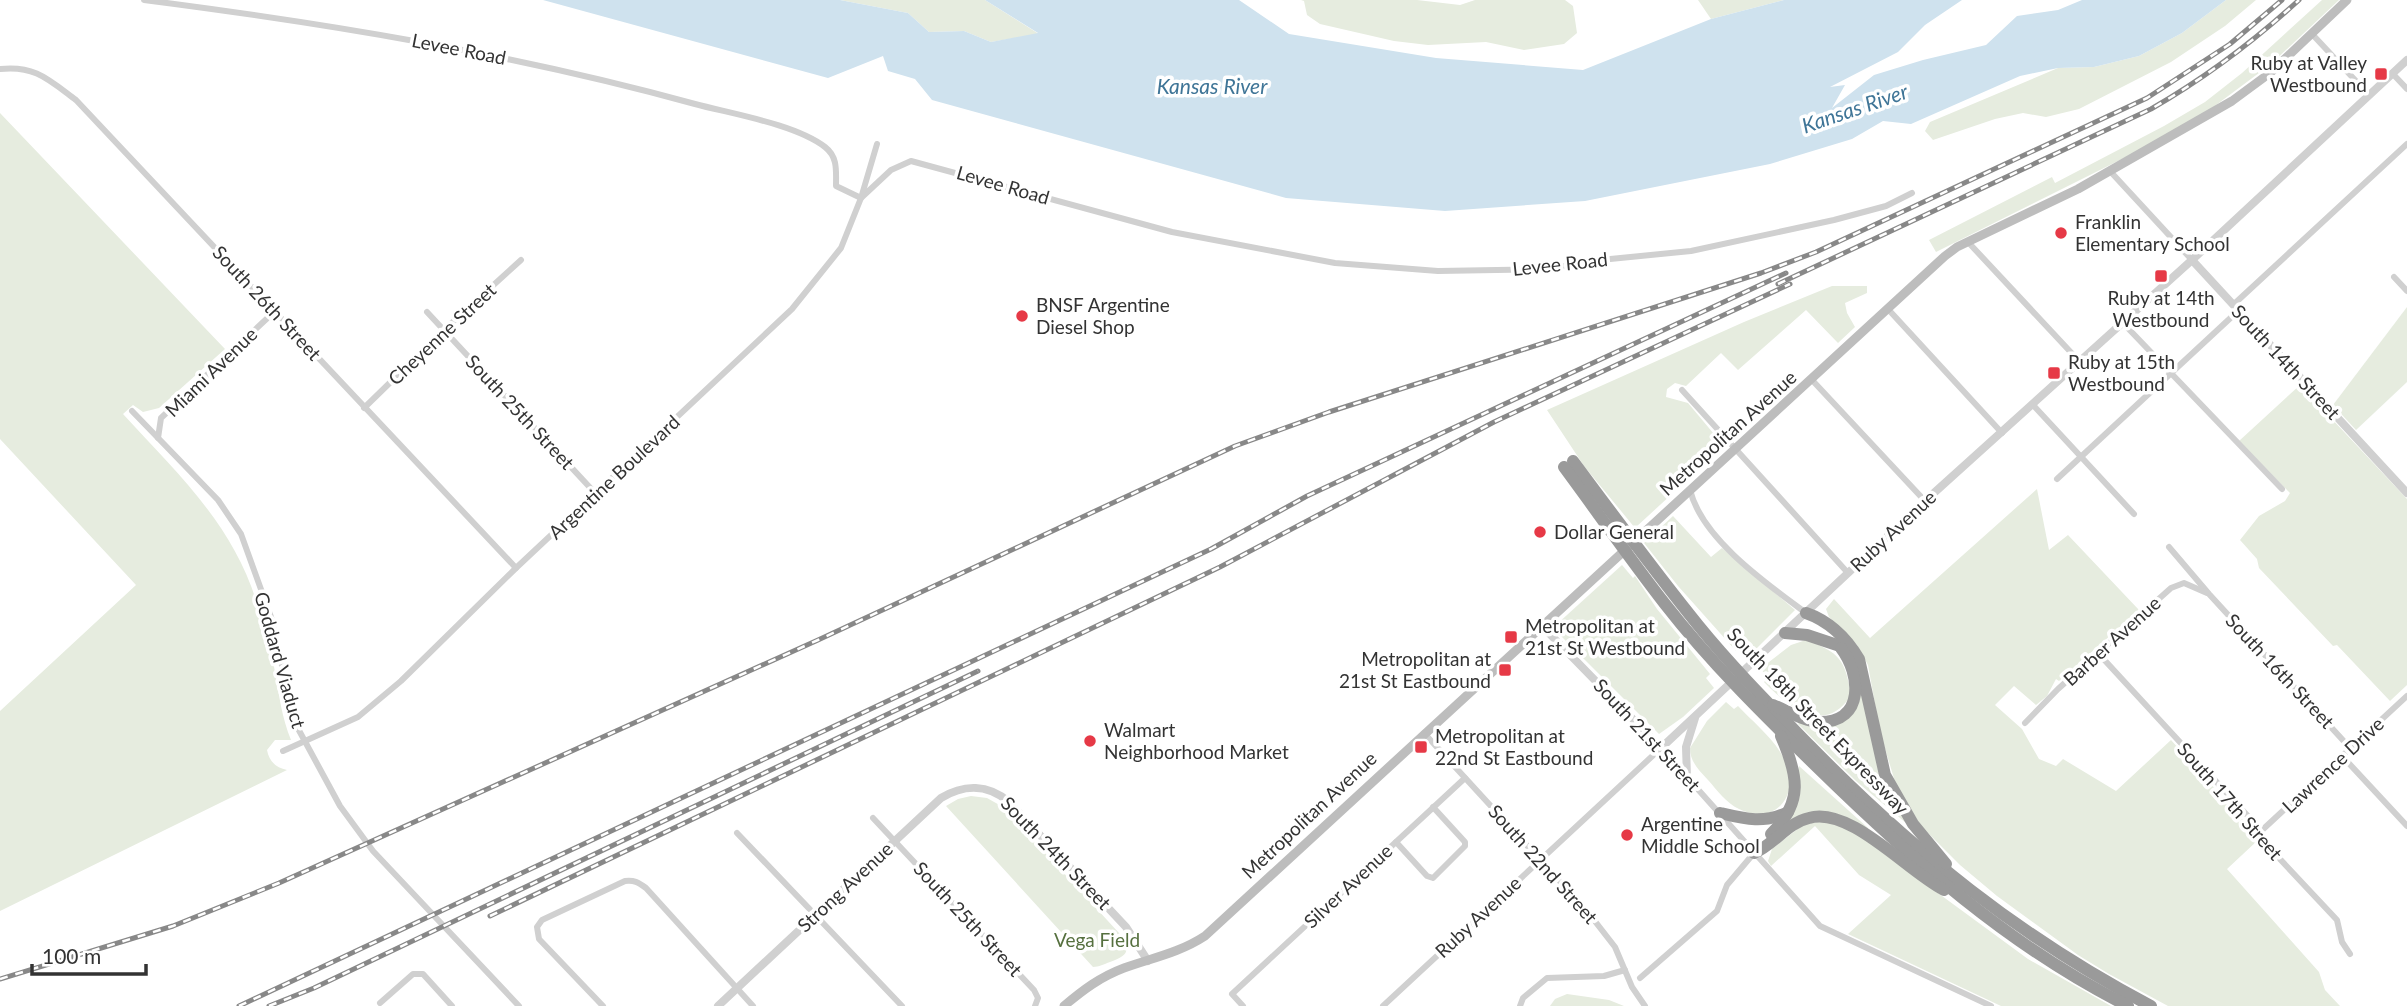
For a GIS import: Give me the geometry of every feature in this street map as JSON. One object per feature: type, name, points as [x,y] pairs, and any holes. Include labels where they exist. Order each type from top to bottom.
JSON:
[{"type":"highway","name":"South 18th Street Expressway","points":[[1569,464],[1647,570],[1778,730],[1922,865],[2064,970],[2127,1006]]},
{"type":"highway","points":[[1766,702],[1812,721],[1822,722],[1841,716],[1850,708],[1855,697],[1857,685],[1848,656],[1806,613]]},
{"type":"highway","points":[[1806,613],[1822,619],[1852,648],[1859,659],[1885,775],[1913,824],[1967,889]]},
{"type":"highway","points":[[1785,633],[1807,635],[1840,646]]},
{"type":"highway","name":"South 18th Street Expressway","points":[[1752,695],[1766,702],[1864,801],[1967,889],[2053,951],[2098,979],[2151,1006]]},
{"type":"highway","points":[[1754,853],[1782,823],[1789,812],[1796,788],[1791,761],[1778,730]]},
{"type":"highway","points":[[1720,813],[1760,821],[1775,819],[1789,812]]},
{"type":"highway","points":[[1754,853],[1768,847],[1797,822],[1819,816],[1833,817],[1859,829],[1928,882],[1974,906]]},
{"type":"main road","name":"Metropolitan Avenue","points":[[1064,1006],[1090,984],[1125,968],[1180,951],[1205,936],[1945,256],[1968,242],[2045,206],[2232,101],[2270,73],[2347,0]]},
{"type":"street","name":"Levee Road","points":[[144,0],[348,28],[438,44],[600,79],[736,114],[787,129],[810,138],[827,149],[836,161],[836,186],[861,198],[891,170],[911,160],[1172,232],[1335,263],[1428,271],[1549,269],[1590,261],[1702,249],[1824,223],[1886,206],[1912,193]]},
{"type":"street","points":[[2312,34],[2369,94]]},
{"type":"street","name":"Ruby Avenue","points":[[1383,1006],[1848,573],[2407,60]]},
{"type":"street","name":"South 26th Street","points":[[0,69],[24,68],[36,71],[76,100],[516,568]]},
{"type":"street","points":[[2392,73],[2407,89]]},
{"type":"street","name":"Argentine Boulevard","points":[[283,751],[358,717],[401,681],[516,568],[792,309],[841,247],[861,198],[877,144]]},
{"type":"street","points":[[2057,479],[2171,374],[2407,144]]},
{"type":"street","name":"South 14th Street","points":[[2109,170],[2407,493]]},
{"type":"street","points":[[1968,242],[2079,361]]},
{"type":"street","name":"Cheyenne Street","points":[[364,408],[521,260]]},
{"type":"street","points":[[2395,277],[2407,291]]},
{"type":"street","points":[[1887,308],[2002,433]]},
{"type":"street","name":"Miami Avenue","points":[[158,439],[161,418],[275,311]]},
{"type":"street","name":"South 25th Street","points":[[427,312],[596,494]]},
{"type":"street","points":[[2122,322],[2282,489]]},
{"type":"street","points":[[1812,380],[1925,502]]},
{"type":"street","points":[[1682,390],[1848,573]]},
{"type":"street","points":[[2033,405],[2134,514]]},
{"type":"street","name":"Goddard Viaduct","points":[[132,411],[218,500],[241,534],[271,617],[295,723],[327,785],[353,825],[373,851],[519,1006]]},
{"type":"street","points":[[1690,490],[1693,503],[1707,525],[1738,558],[1806,613]]},
{"type":"street","name":"South 16th Street","points":[[2169,547],[2351,749]]},
{"type":"street","name":"Barber Avenue","points":[[2025,723],[2171,588],[2185,583],[2209,594]]},
{"type":"street","name":"South 21st Street","points":[[1541,625],[1661,748],[1820,926],[1991,1006]]},
{"type":"street","name":"South 17th Street","points":[[2098,653],[2258,827],[2262,840],[2337,920],[2342,942],[2350,954]]},
{"type":"street","name":"Lawrence Drive","points":[[2259,833],[2407,696]]},
{"type":"street","points":[[1687,777],[1686,747],[1696,715]]},
{"type":"street","name":"South 22nd Street","points":[[1424,733],[1587,911],[1615,947],[1632,987],[1645,1006]]},
{"type":"street","points":[[2343,757],[2407,826]]},
{"type":"street","name":"Silver Avenue","points":[[1243,1006],[1232,994],[1465,778]]},
{"type":"street","name":"Strong Avenue","points":[[718,1006],[941,798],[966,787],[982,788]]},
{"type":"street","name":"South 24th Street","points":[[982,788],[1000,794],[1009,802],[1125,926],[1148,961]]},
{"type":"street","points":[[1395,842],[1427,876],[1433,878],[1465,846],[1465,842],[1433,807]]},
{"type":"street","name":"South 25th Street","points":[[873,818],[1034,990],[1037,1002]]},
{"type":"street","points":[[737,833],[902,1006]]},
{"type":"street","points":[[1640,978],[1717,911],[1727,885],[1754,853]]},
{"type":"street","points":[[603,1006],[539,939],[537,927],[542,920],[625,881],[639,882],[754,1006]]},
{"type":"street","points":[[1520,1006],[1523,998],[1547,978],[1604,976],[1625,970]]},
{"type":"street","points":[[380,1003],[413,974],[423,974],[452,1006]]},
{"type":"street","points":[[1393,996],[1395,1006]]},
{"type":"green space","points":[[840,0],[985,0],[1039,34],[991,42],[964,31],[929,32],[908,13]]},
{"type":"green space","points":[[1301,0],[1417,0],[1460,5],[1475,0],[1565,0],[1573,6],[1577,33],[1564,44],[1524,50],[1486,42],[1428,45],[1394,41],[1320,24],[1307,15],[1304,1]]},
{"type":"green space","points":[[1698,0],[1784,0],[1711,19]]},
{"type":"green space","points":[[2226,0],[2256,0],[2225,26],[2171,62],[2079,109],[2046,117],[2023,113],[1995,119],[1933,140],[1925,131],[1930,122],[2058,68],[2094,67],[2139,56],[2182,33]]},
{"type":"green space","points":[[2322,0],[2339,0],[2271,64],[2208,111],[2142,149],[1936,252],[1929,240],[2052,177],[2055,183],[2205,102],[2242,73]]},
{"type":"green space","points":[[0,113],[225,349],[159,408],[143,412],[133,405],[123,414],[182,478],[217,522],[232,546],[262,618],[291,740],[275,740],[267,750],[274,764],[287,770],[0,911],[0,711],[136,585],[0,439]]},
{"type":"green space","points":[[1832,286],[1867,286],[1867,293],[1845,303],[1855,327],[1838,343],[1806,310],[1738,370],[1721,353],[1686,386],[1675,383],[1667,389],[1666,397],[1688,403],[1724,446],[1635,528],[1584,466],[1547,410]]},
{"type":"green space","points":[[2407,307],[2407,382],[2356,430],[2333,405]]},
{"type":"green space","points":[[2300,385],[2407,499],[2407,685],[2390,701],[2259,568],[2257,559],[2240,540],[2259,516],[2285,501],[2290,493],[2239,441]]},
{"type":"green space","points":[[2037,489],[2049,550],[2068,535],[2139,610],[2059,681],[2056,679],[2047,696],[2036,705],[2014,686],[1995,705],[2022,729],[2039,759],[2056,766],[2063,759],[2116,791],[2171,740],[2246,823],[2257,841],[2227,869],[2319,972],[2325,990],[2340,1006],[2168,1006],[2078,955],[1997,896],[1960,865],[1921,826],[1896,785],[1880,732],[1868,665],[1857,645],[1829,617],[1826,609],[1834,599],[1870,638]]},
{"type":"green space","points":[[1673,516],[1711,557],[1722,548],[1795,610],[1750,655],[1741,646],[1736,651],[1644,543]]},
{"type":"green space","points":[[1622,565],[1633,578],[1635,576],[1657,609],[1710,674],[1706,678],[1714,688],[1683,717],[1659,734],[1556,631],[1556,625]]},
{"type":"green space","points":[[1806,640],[1834,654],[1846,673],[1851,695],[1841,707],[1830,714],[1807,713],[1795,708],[1764,682],[1769,677],[1760,669],[1791,645]]},
{"type":"green space","points":[[1861,693],[1906,823],[1856,781],[1798,724],[1800,721],[1826,725]]},
{"type":"green space","points":[[1726,702],[1734,709],[1738,706],[1758,726],[1777,747],[1786,763],[1789,787],[1780,806],[1773,811],[1751,813],[1734,806],[1701,773],[1692,758],[1690,748],[1707,721]]},
{"type":"green space","points":[[1799,766],[1868,828],[1866,831],[1855,822],[1789,820]]},
{"type":"green space","name":"Vega Field","points":[[971,796],[987,798],[1003,807],[1119,933],[1125,944],[1125,954],[1093,967],[946,806]]},
{"type":"green space","points":[[1824,821],[1852,830],[2028,959],[2111,1006],[2001,1006],[1848,934],[1891,895],[1859,875],[1815,826],[1771,866],[1768,861],[1772,849],[1804,824]]},
{"type":"green space","points":[[1567,994],[1609,1000],[1624,1006],[1550,1006],[1555,999]]},
{"type":"water","name":"Kansas River","points":[[543,0],[840,0],[908,13],[929,32],[964,31],[991,42],[1038,33],[985,0],[1239,0],[1289,34],[1436,58],[1583,70],[1711,19],[1784,0],[1962,0],[1925,25],[1898,52],[1830,87],[1845,85],[1832,108],[1874,75],[1986,45],[2017,16],[2058,10],[2082,0],[2226,0],[2182,33],[2139,56],[2094,67],[2058,68],[2020,76],[1911,124],[1883,121],[1852,139],[1770,164],[1585,201],[1445,211],[1286,198],[932,100],[915,79],[888,71],[883,56],[828,78]]},
{"type":"railway","points":[[0,979],[173,926],[279,883],[818,640],[1235,446],[1329,412],[1761,273],[1816,252],[2147,98],[2230,44],[2282,0]]},
{"type":"railway","points":[[1778,284],[2151,109],[2228,59],[2299,0]]},
{"type":"railway","points":[[239,1006],[1211,549],[1307,496],[1786,273]]},
{"type":"railway","points":[[490,916],[1220,567],[1494,422],[1790,284]]},
{"type":"railway","points":[[269,1006],[314,988],[978,671]]},
{"type":"place","name":"Ruby at Valley Westbound","points":[[2381,74]]},
{"type":"place","name":"Franklin Elementary School","points":[[2061,233]]},
{"type":"place","name":"Ruby at 14th Westbound","points":[[2161,276]]},
{"type":"place","name":"BNSF Argentine Diesel Shop","points":[[1022,316]]},
{"type":"place","name":"Ruby at 15th Westbound","points":[[2054,373]]},
{"type":"place","name":"Dollar General","points":[[1540,532]]},
{"type":"place","name":"Metropolitan at 21st St Westbound","points":[[1511,637]]},
{"type":"place","name":"Metropolitan at 21st St Eastbound","points":[[1505,670]]},
{"type":"place","name":"Walmart Neighborhood Market","points":[[1090,741]]},
{"type":"place","name":"Metropolitan at 22nd St Eastbound","points":[[1421,747]]},
{"type":"place","name":"Argentine Middle School","points":[[1627,835]]}]
